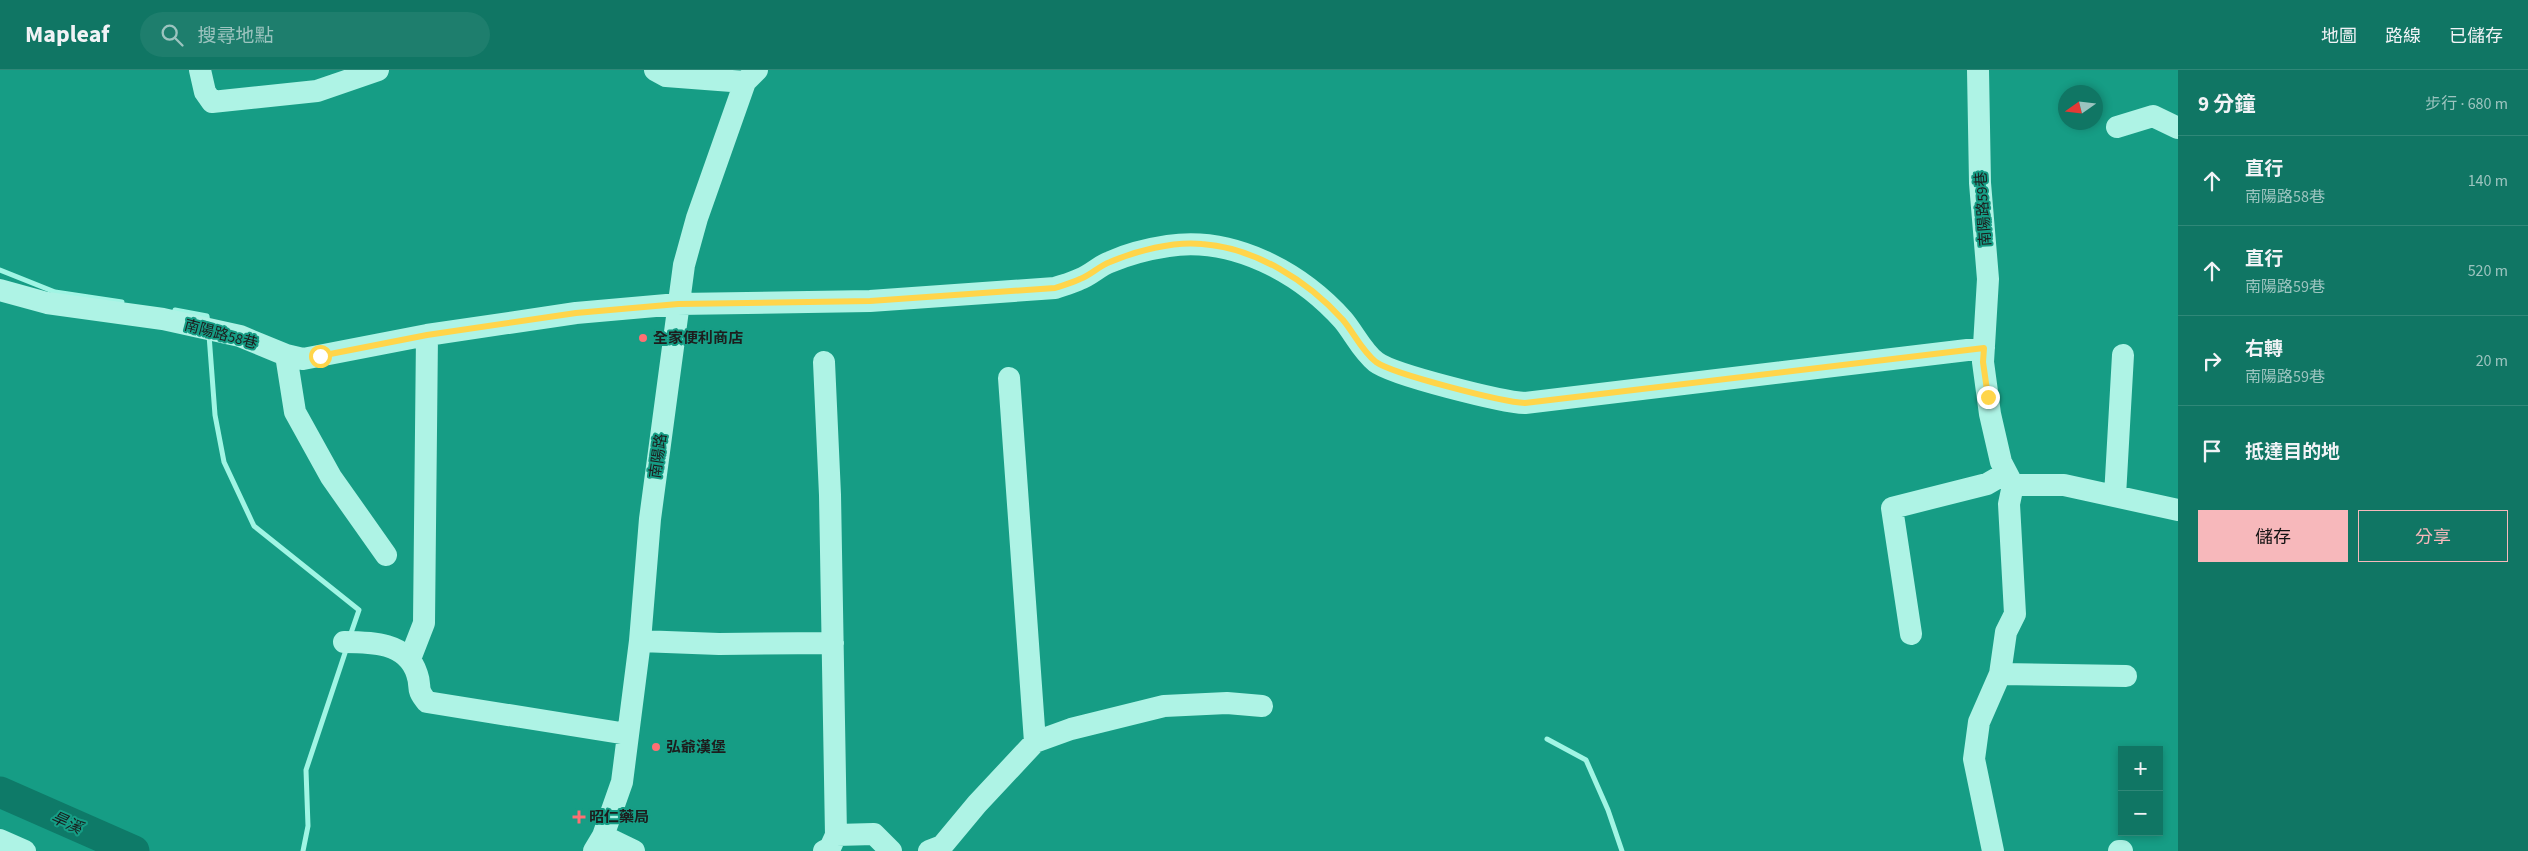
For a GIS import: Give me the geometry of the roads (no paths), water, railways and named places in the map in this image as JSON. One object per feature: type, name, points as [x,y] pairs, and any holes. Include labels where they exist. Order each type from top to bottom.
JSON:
[{"type":"street","points":[[200,70],[205,92],[212,102],[317,91],[378,70]]},
{"type":"street","points":[[655,70],[666,76],[751,76]]},
{"type":"street","name":"南陽路59巷","points":[[1978,70],[1980,183],[1988,279],[1983,362],[1990,414],[2001,462],[2009,479]]},
{"type":"street","name":"南陽路","points":[[598,844],[622,782],[640,641],[650,519],[684,265],[697,218],[751,76]]},
{"type":"street","points":[[2117,127],[2153,116],[2178,128]]},
{"type":"street","points":[[678,304],[870,301],[1055,288],[1081,279],[1108,262],[1138,252],[1170,246],[1202,244],[1236,251],[1271,264],[1303,283],[1343,320],[1376,362],[1396,371],[1506,402],[1525,403],[1984,348]]},
{"type":"street","name":"南陽路58巷","points":[[0,290],[47,303],[162,319],[230,334],[286,355],[303,359],[427,335],[576,313],[678,304]]},
{"type":"street","points":[[410,659],[424,623],[427,335]]},
{"type":"street","points":[[286,355],[295,412],[331,477],[386,555]]},
{"type":"street","points":[[2115,496],[2123,355]]},
{"type":"street","points":[[824,362],[830,495],[833,643],[830,843],[874,834],[891,851]]},
{"type":"street","points":[[1009,378],[1034,742]]},
{"type":"street","points":[[1993,851],[1974,759],[1978,722],[2000,674],[2006,632],[2015,614],[2009,479]]},
{"type":"street","points":[[1911,634],[1892,508],[2009,479],[2064,486],[2178,510]]},
{"type":"street","points":[[640,641],[719,644],[833,643]]},
{"type":"street","points":[[344,642],[376,642],[396,649],[410,659],[418,674],[419,693],[427,702],[627,734]]},
{"type":"street","points":[[2000,674],[2126,676]]},
{"type":"street","points":[[929,851],[942,846],[983,797],[1034,742],[1071,729],[1164,706],[1227,703],[1262,706]]},
{"type":"street","points":[[0,840],[25,851]]},
{"type":"street","points":[[598,844],[634,851]]},
{"type":"waterway","points":[[0,270],[55,292],[122,302]]},
{"type":"waterway","points":[[175,310],[207,316],[208,324]]},
{"type":"waterway","points":[[209,335],[215,415],[224,462],[254,526],[359,610],[350,636]]},
{"type":"waterway","points":[[303,851],[308,826],[306,770],[347,647]]},
{"type":"waterway","points":[[1547,739],[1586,760],[1608,810],[1622,851]]},
{"type":"waterway","name":"旱溪","points":[[0,792],[134,851]]},
{"type":"place","name":"全家便利商店","points":[[643,338]]},
{"type":"place","name":"弘爺漢堡","points":[[656,747]]},
{"type":"place","name":"昭仁藥局","points":[[579,817]]}]
